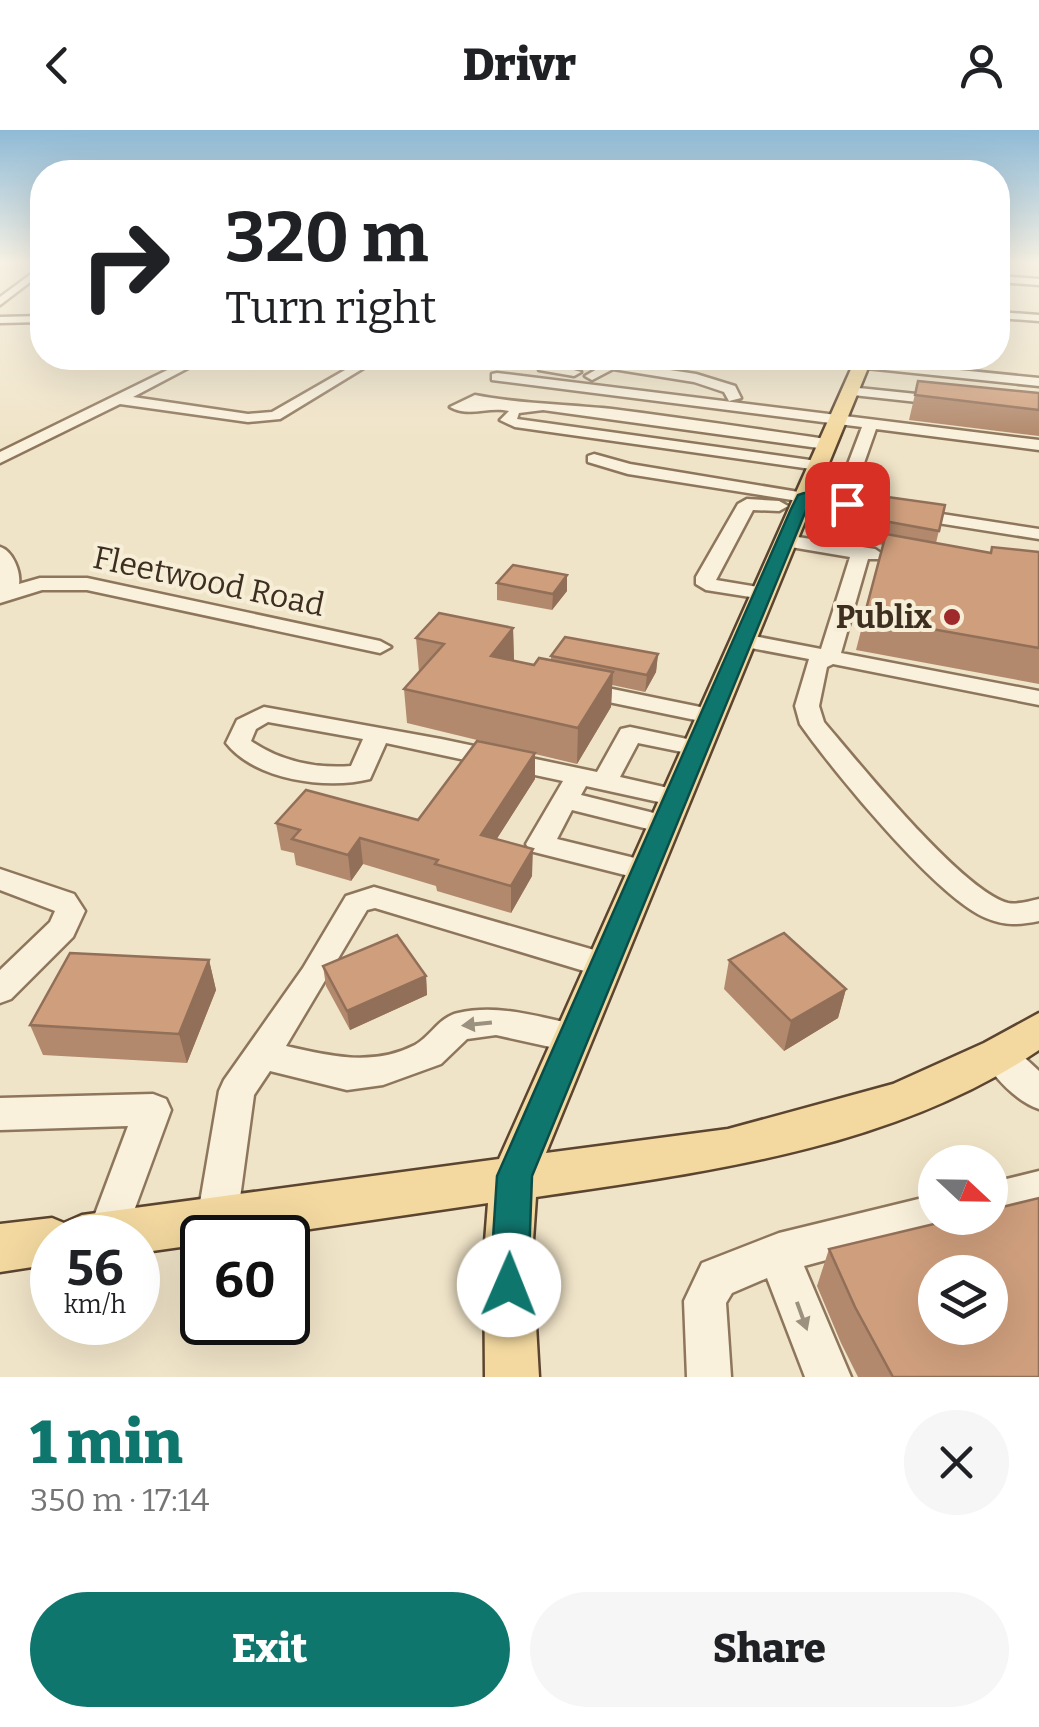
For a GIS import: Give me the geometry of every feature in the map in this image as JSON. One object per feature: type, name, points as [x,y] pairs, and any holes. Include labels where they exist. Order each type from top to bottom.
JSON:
[{"type":"main road","points":[[512,1377],[508,1255],[514,1176],[858,370]]},
{"type":"main road","points":[[250,1215],[746,1145],[901,1100],[998,1055],[1039,1029]]},
{"type":"main road","points":[[0,1248],[30,1244]]},
{"type":"street","points":[[0,458],[177,370]]},
{"type":"street","points":[[118,399],[248,418],[275,416],[354,370]]},
{"type":"street","points":[[566,370],[734,398],[842,407],[969,404]]},
{"type":"street","points":[[938,370],[1039,382]]},
{"type":"street","points":[[497,377],[842,407],[871,422],[1039,446]]},
{"type":"street","points":[[492,402],[522,409],[544,406],[615,414],[822,454]]},
{"type":"street","points":[[522,409],[507,420],[822,454]]},
{"type":"street","points":[[839,522],[871,422]]},
{"type":"street","points":[[594,459],[628,469],[746,486],[802,501],[839,522],[860,552],[896,558]]},
{"type":"street","points":[[746,486],[755,468]]},
{"type":"street","points":[[763,593],[706,584],[706,577],[747,504],[802,501]]},
{"type":"street","points":[[785,540],[839,522],[955,529],[1011,537],[1039,534]]},
{"type":"street","points":[[860,552],[828,657],[817,664],[807,706],[812,724],[903,831],[966,889],[994,910],[1036,915]]},
{"type":"street","name":"Fleetwood Road","points":[[0,554],[12,574],[4,594]]},
{"type":"street","name":"Fleetwood Road","points":[[4,594],[40,584],[87,584],[380,647]]},
{"type":"street","points":[[743,640],[1039,698]]},
{"type":"street","points":[[546,683],[710,716]]},
{"type":"street","points":[[378,734],[361,773],[340,778],[254,757],[238,743],[246,725],[264,714],[378,734],[677,798]]},
{"type":"street","points":[[644,870],[540,844],[565,800],[592,778],[630,734],[697,748]]},
{"type":"street","points":[[565,800],[664,824]]},
{"type":"street","points":[[0,879],[64,901],[70,910],[62,929],[0,990]]},
{"type":"street","points":[[217,1215],[237,1091],[314,977],[349,912],[362,899],[374,898],[604,964]]},
{"type":"street","points":[[262,1056],[347,1076],[419,1058],[458,1026],[496,1022],[573,1038]]},
{"type":"street","points":[[998,1055],[1039,1094]]},
{"type":"street","points":[[0,1114],[153,1110],[103,1215]]},
{"type":"street","points":[[1008,1196],[1039,1189]]},
{"type":"street","points":[[709,1377],[705,1301],[717,1278],[779,1253],[918,1218]]},
{"type":"street","points":[[779,1253],[813,1347],[829,1377]]},
{"type":"building","points":[[918,381],[1039,393],[1039,410],[915,395]]},
{"type":"building","points":[[859,493],[945,505],[939,531],[851,515]]},
{"type":"building","name":"Publix","points":[[886,534],[991,553],[992,547],[1039,552],[1039,648],[864,617]]},
{"type":"building","points":[[513,565],[567,575],[553,594],[497,583]]},
{"type":"building","points":[[439,613],[513,628],[491,656],[534,665],[539,658],[613,672],[578,728],[404,689],[444,644],[416,638]]},
{"type":"building","points":[[565,637],[658,654],[647,675],[551,656]]},
{"type":"building","points":[[477,741],[535,753],[481,835],[533,849],[511,886],[360,838],[348,855],[292,839],[300,830],[276,823],[306,790],[418,820]]},
{"type":"building","points":[[784,933],[846,989],[791,1021],[729,960]]},
{"type":"building","points":[[397,935],[426,976],[347,1011],[323,966]]},
{"type":"building","points":[[70,953],[209,960],[179,1034],[30,1025]]},
{"type":"building","points":[[1039,1198],[1039,1377],[893,1377],[829,1249],[918,1228],[918,1235],[1008,1235],[1008,1206]]},
{"type":"place","name":"Publix","points":[[952,617]]},
{"type":"route","points":[[509,1285],[514,1176],[799,509],[804,498],[847,504]]}]
